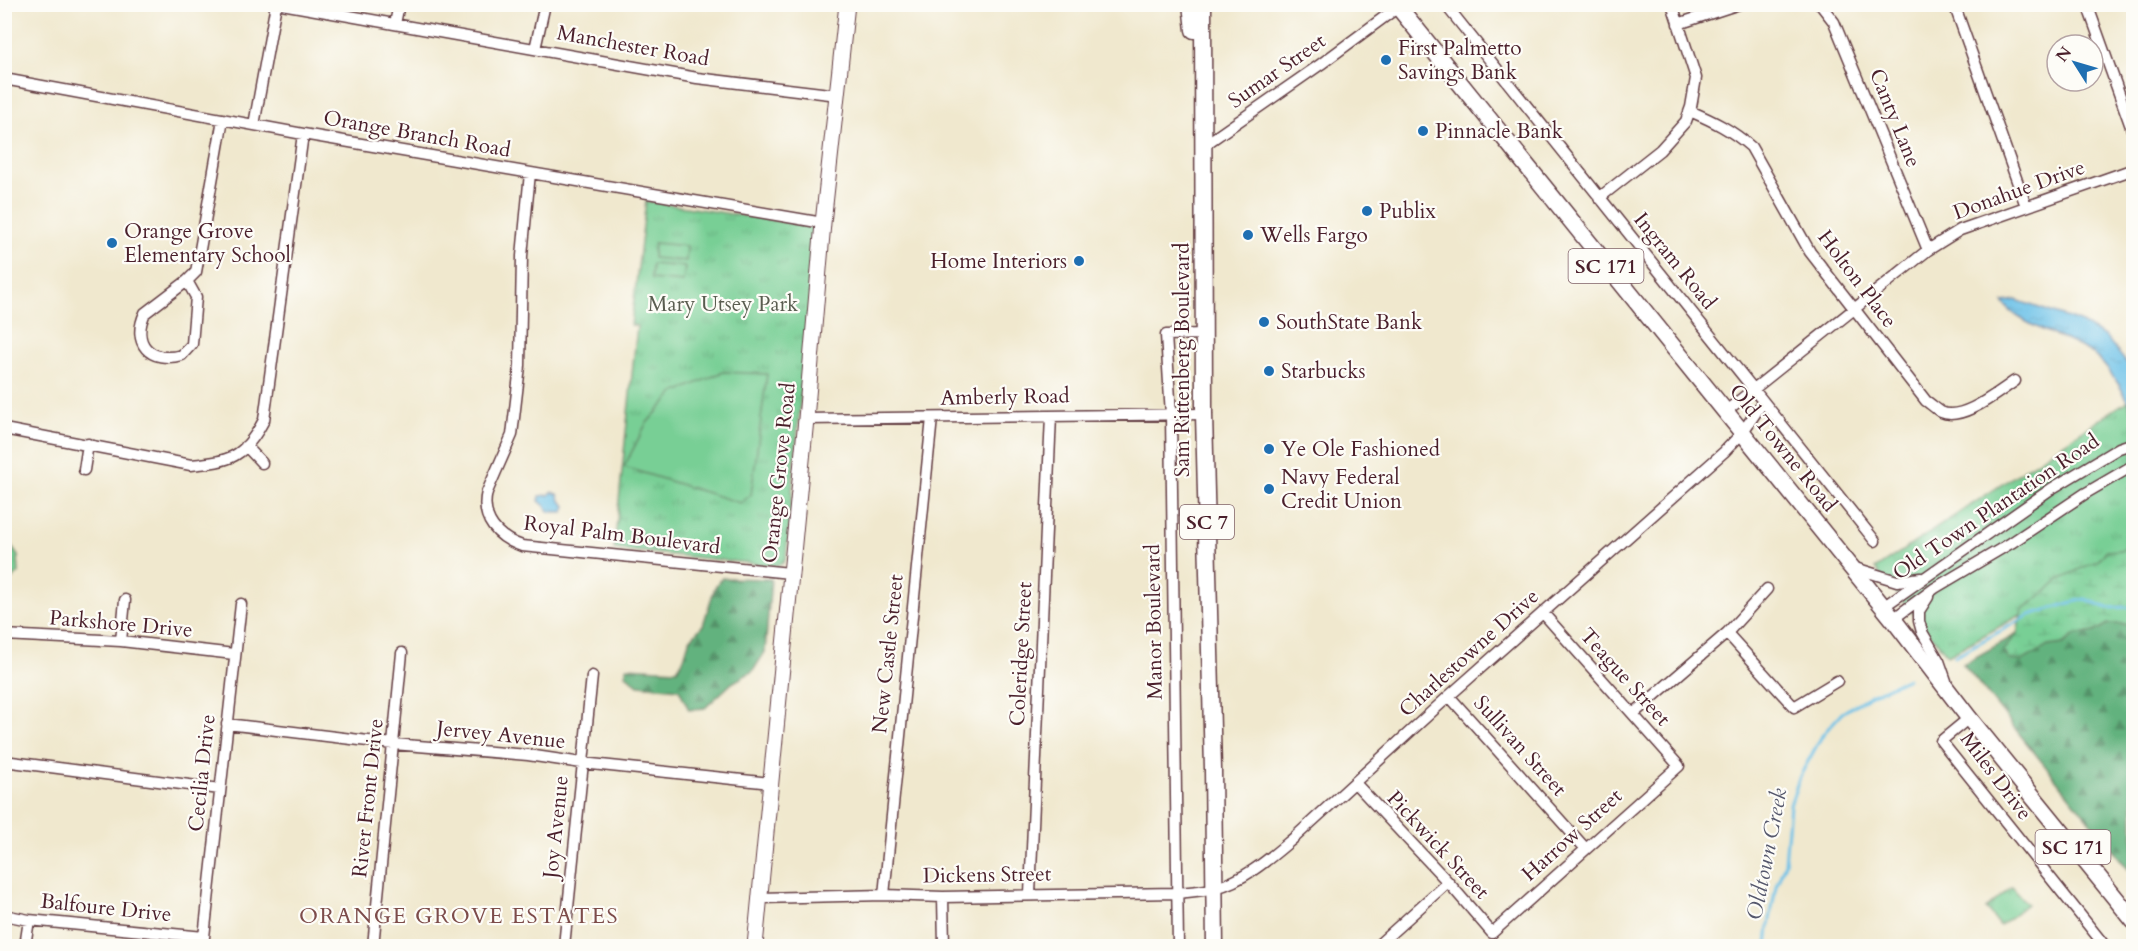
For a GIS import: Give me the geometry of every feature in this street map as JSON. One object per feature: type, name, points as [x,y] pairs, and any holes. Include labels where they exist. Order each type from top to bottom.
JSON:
[{"type":"main road","name":"Sam Rittenberg Boulevard","points":[[1191,4],[1203,97]]},
{"type":"main road","name":"Sam Rittenberg Boulevard","points":[[1203,4],[1204,414],[1215,946]]},
{"type":"main road","name":"Old Towne Road","points":[[1398,6],[1888,613],[1951,696],[2133,921]]},
{"type":"street","points":[[254,125],[276,4]]},
{"type":"street","name":"Manchester Road","points":[[282,4],[697,78],[838,95]]},
{"type":"street","points":[[395,24],[399,4]]},
{"type":"street","points":[[535,50],[545,4]]},
{"type":"street","name":"Orange Grove Road","points":[[755,946],[823,223],[848,4]]},
{"type":"street","name":"Ingram Road","points":[[1444,4],[1875,541]]},
{"type":"street","points":[[1599,198],[1677,134],[1690,111],[1696,78],[1672,4]]},
{"type":"street","points":[[1678,24],[1739,4]]},
{"type":"street","name":"Canty Lane","points":[[1820,4],[1834,22],[1928,250]]},
{"type":"street","points":[[1954,4],[2026,206]]},
{"type":"street","points":[[2087,4],[2133,135]]},
{"type":"street","name":"Sumar Street","points":[[1203,146],[1321,64],[1398,6]]},
{"type":"street","name":"Orange Branch Road","points":[[4,79],[303,134],[823,223]]},
{"type":"street","name":"Holton Place","points":[[1690,111],[1738,135],[1751,147],[1810,252],[1926,400],[1943,413],[1957,414],[1973,408],[2015,381]]},
{"type":"street","points":[[187,281],[196,297],[192,344],[182,356],[161,358],[147,352],[140,332],[145,313],[187,281],[195,272],[223,119]]},
{"type":"street","points":[[4,429],[191,465],[220,462],[232,458],[246,446],[264,420],[303,134]]},
{"type":"street","name":"Donahue Drive","points":[[1725,412],[1928,250],[1960,230],[2133,169]]},
{"type":"street","name":"Royal Palm Boulevard","points":[[530,173],[522,256],[520,366],[512,435],[487,492],[485,502],[485,512],[491,524],[500,535],[522,546],[790,573]]},
{"type":"street","name":"Manor Boulevard","points":[[1178,946],[1171,415],[1166,335],[1204,334]]},
{"type":"street","name":"Charlestowne Drive","points":[[1215,888],[1236,880],[1272,856],[1724,452],[1742,433],[1763,402]]},
{"type":"street","name":"Amberly Road","points":[[806,419],[1204,414]]},
{"type":"street","name":"Coleridge Street","points":[[1030,894],[1051,416]]},
{"type":"street","name":"New Castle Street","points":[[884,895],[932,418]]},
{"type":"street","name":"Old Town Plantation Road","points":[[1888,613],[1926,577],[2051,489],[2119,448],[2133,443]]},
{"type":"street","points":[[84,470],[88,444]]},
{"type":"street","points":[[246,446],[261,463]]},
{"type":"street","name":"Old Town Plantation Road","points":[[1888,613],[2011,543],[2133,465]]},
{"type":"street","points":[[1849,566],[1896,581],[1926,577],[1935,588],[1918,611],[1919,621],[1922,632],[1939,662],[1951,696]]},
{"type":"street","points":[[1633,714],[1727,633],[1767,589]]},
{"type":"street","points":[[121,641],[125,600]]},
{"type":"street","name":"Cecilia Drive","points":[[203,942],[241,604]]},
{"type":"street","name":"Teague Street","points":[[1543,613],[1679,766]]},
{"type":"street","points":[[1727,633],[1794,707],[1837,681]]},
{"type":"street","name":"Parkshore Drive","points":[[4,635],[121,641],[234,654]]},
{"type":"street","name":"River Front Drive","points":[[373,946],[402,653]]},
{"type":"street","name":"Joy Avenue","points":[[564,946],[592,676]]},
{"type":"street","name":"Sullivan Street","points":[[1449,696],[1586,849]]},
{"type":"street","name":"Miles Drive","points":[[1969,718],[1941,741],[2105,946]]},
{"type":"street","name":"Jervey Avenue","points":[[227,724],[393,744],[528,755],[771,783]]},
{"type":"street","points":[[4,761],[220,789]]},
{"type":"street","name":"Harrow Street","points":[[1492,933],[1679,766]]},
{"type":"street","name":"Pickwick Street","points":[[1354,783],[1448,882],[1492,933]]},
{"type":"street","points":[[1377,946],[1448,882]]},
{"type":"street","name":"Dickens Street","points":[[760,898],[1177,893],[1215,888]]},
{"type":"street","points":[[943,897],[945,946]]},
{"type":"street","name":"Balfoure Drive","points":[[4,915],[203,942]]},
{"type":"street","points":[[25,946],[29,920]]},
{"type":"green space","name":"Mary Utsey Park","points":[[646,201],[810,226],[816,231],[786,558],[777,566],[614,549],[637,326],[631,325]]},
{"type":"green space","points":[[654,243],[687,246],[686,261],[653,258]]},
{"type":"green space","points":[[652,264],[685,267],[683,282],[651,279]]},
{"type":"green space","points":[[723,372],[767,374],[751,495],[740,503],[624,467],[646,424],[674,393]]},
{"type":"green space","points":[[2127,401],[2134,417],[2134,586],[2028,611],[1948,655],[1875,569]]},
{"type":"green space","points":[[4,536],[18,556],[19,573],[5,585]]},
{"type":"green space","points":[[2133,541],[2133,624],[2108,624],[2094,632],[2075,635],[2063,644],[2048,646],[2022,661],[2009,660],[2004,650],[2017,634],[2022,610],[2059,579],[2099,560],[2106,551],[2123,550]]},
{"type":"green space","points":[[722,578],[771,579],[765,652],[753,671],[732,683],[705,708],[689,710],[679,689],[638,685],[625,674],[627,667],[677,670],[684,658],[689,641],[703,625],[715,587]]},
{"type":"green space","points":[[2108,624],[2133,624],[2133,875],[1963,664],[2017,634],[2048,646],[2063,644],[2075,635],[2094,632]]},
{"type":"green space","points":[[2012,887],[2027,904],[2000,926],[1986,909]]},
{"type":"water","points":[[2016,300],[2080,322],[2106,337],[2133,371],[2133,410],[2102,362],[2088,351],[2030,324],[2003,302]]},
{"type":"water","points":[[552,492],[558,494],[566,506],[564,512],[550,512],[539,501],[540,496],[549,495]]},
{"type":"waterway","name":"Oldtown Creek","points":[[1955,656],[2030,615],[2073,602],[2085,599],[2108,608],[2130,607],[2134,604]]},
{"type":"waterway","name":"Oldtown Creek","points":[[1767,946],[1776,886],[1785,863],[1790,805],[1800,776],[1823,734],[1842,713],[1871,695],[1908,678]]},
{"type":"place","name":"First Palmetto Savings Bank","points":[[1386,60]]},
{"type":"place","name":"Pinnacle Bank","points":[[1423,131]]},
{"type":"place","name":"Publix","points":[[1367,211]]},
{"type":"place","name":"Wells Fargo","points":[[1248,235]]},
{"type":"place","name":"Orange Grove Elementary School","points":[[112,243]]},
{"type":"place","name":"Home Interiors","points":[[1079,261]]},
{"type":"place","name":"SouthState Bank","points":[[1264,322]]},
{"type":"place","name":"Starbucks","points":[[1269,371]]},
{"type":"place","name":"Ye Ole Fashioned","points":[[1269,449]]},
{"type":"place","name":"Navy Federal Credit Union","points":[[1269,489]]},
{"type":"district","name":"ORANGE GROVE ESTATES","points":[[459,916]]}]
